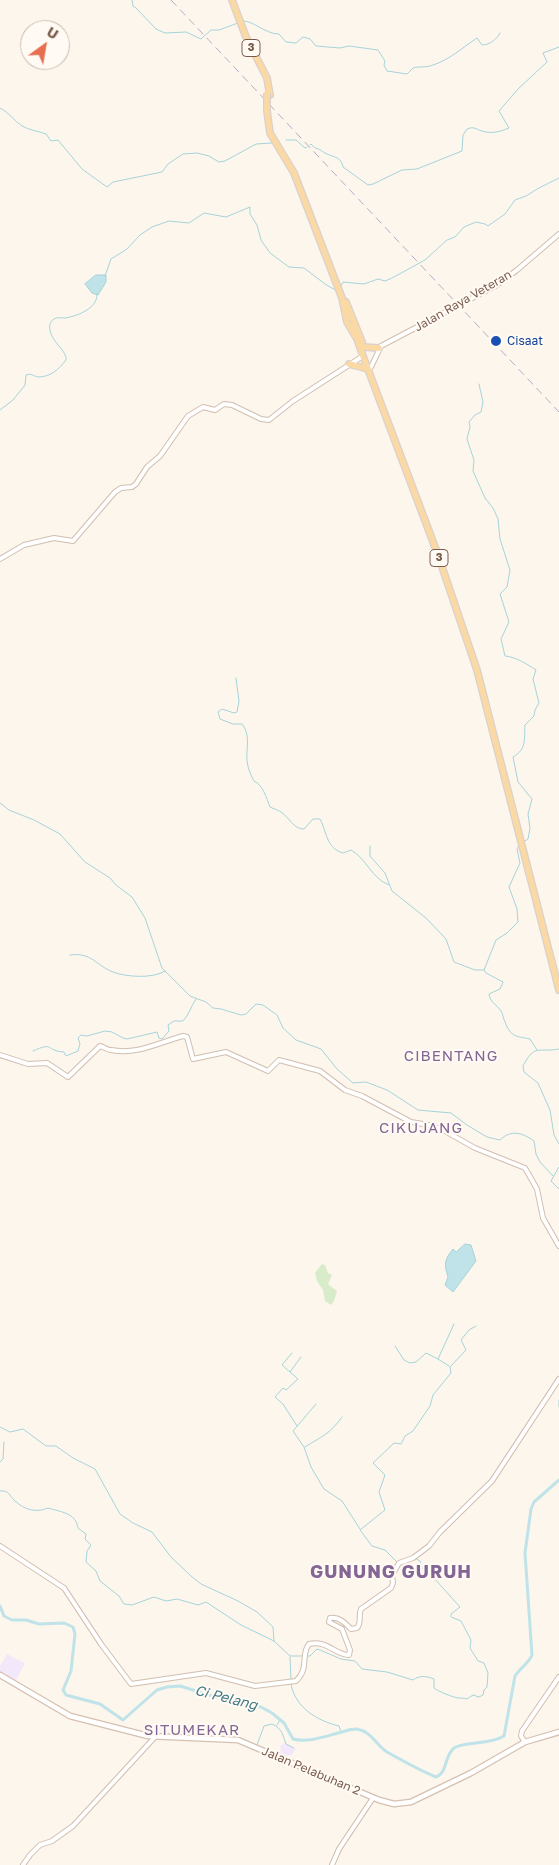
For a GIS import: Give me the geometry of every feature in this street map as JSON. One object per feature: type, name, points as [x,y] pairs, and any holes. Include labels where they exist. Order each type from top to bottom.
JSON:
[{"type":"main road","name":"3","points":[[230,0],[246,37],[268,78],[268,111],[274,138],[287,154],[297,173],[342,298],[347,322],[370,368]]},
{"type":"main road","name":"3","points":[[331,267],[356,324],[382,404],[459,606],[478,664],[492,714],[559,990]]},
{"type":"main road","points":[[363,347],[379,348]]},
{"type":"main road","points":[[349,364],[370,368]]},
{"type":"main road","name":"3","points":[[548,941],[559,975]]},
{"type":"main road","name":"Jalan Pelabuhan 2","points":[[0,1675],[67,1715],[136,1734],[155,1737],[238,1740],[373,1798],[394,1804],[410,1802],[466,1776],[525,1742],[559,1732]]},
{"type":"street","name":"Jalan Raya Veteran","points":[[379,348],[497,284],[517,270],[559,234]]},
{"type":"street","points":[[370,368],[379,348]]},
{"type":"street","points":[[0,559],[24,546],[54,538],[73,541],[115,492],[121,488],[132,487],[136,484],[147,467],[160,456],[188,416],[202,408],[214,410],[224,404],[232,405],[266,420],[363,356]]},
{"type":"street","points":[[0,1055],[25,1063],[47,1063],[68,1077],[98,1047],[135,1051],[148,1049],[183,1036],[188,1037],[194,1059],[226,1052],[268,1071],[279,1060],[320,1071],[345,1090],[365,1097],[411,1122],[444,1130],[475,1148],[526,1169],[538,1191],[543,1218],[559,1246]]},
{"type":"street","points":[[0,1546],[65,1588],[101,1644],[131,1684],[206,1673],[255,1686],[298,1680],[302,1675],[306,1660],[305,1649],[310,1643],[324,1644],[344,1655],[349,1655],[350,1650],[342,1629],[329,1622],[330,1618],[333,1617],[345,1622],[351,1629],[357,1628],[360,1624],[362,1609],[391,1588],[392,1575],[399,1563],[414,1558],[429,1546],[440,1532],[492,1481],[559,1379]]},
{"type":"street","points":[[525,1742],[521,1734],[522,1731],[559,1677]]},
{"type":"street","points":[[23,1865],[40,1845],[54,1840],[76,1824],[155,1737]]},
{"type":"street","points":[[332,1865],[339,1849],[373,1798]]},
{"type":"shaded area","points":[[7,1654],[25,1663],[15,1682],[0,1673],[0,1666]]},
{"type":"shaded area","points":[[284,1743],[296,1749],[287,1759],[279,1755],[280,1746]]},
{"type":"green space","points":[[322,1264],[325,1265],[328,1273],[332,1275],[328,1284],[337,1291],[331,1305],[325,1301],[323,1290],[317,1281],[315,1273]]},
{"type":"water","points":[[96,275],[106,275],[106,282],[98,295],[92,293],[85,284]]},
{"type":"water","points":[[465,1244],[471,1245],[476,1261],[453,1292],[445,1285],[448,1277],[446,1262],[453,1249],[456,1252]]},
{"type":"waterway","points":[[132,0],[133,6],[156,29],[165,33],[186,32],[201,39],[211,30],[219,30],[238,23]]},
{"type":"waterway","points":[[242,21],[279,34],[286,42],[296,43],[303,37],[310,39],[316,46],[340,48],[349,46],[378,50],[385,61],[384,65],[387,71],[407,74],[413,68],[430,66],[445,60],[477,38],[482,45],[488,44],[500,33]]},
{"type":"waterway","points":[[310,145],[338,158],[343,167],[368,185],[402,170],[417,169],[462,151],[463,135],[467,129],[473,128],[492,132],[509,128],[499,111],[519,88],[547,62],[543,53],[559,47]]},
{"type":"waterway","points":[[0,108],[22,126],[46,134],[51,141],[58,140],[82,169],[107,187],[113,182],[162,172],[168,164],[183,154],[197,153],[209,156],[219,162],[225,161],[256,144],[272,143]]},
{"type":"waterway","points":[[286,140],[296,140],[305,148],[307,147]]},
{"type":"waterway","points":[[341,286],[343,282],[364,284],[378,279],[385,281],[392,278],[425,260],[447,240],[455,237],[464,227],[476,222],[488,226],[505,214],[515,200],[559,178]]},
{"type":"waterway","points":[[105,276],[111,259],[127,249],[140,235],[152,227],[169,221],[189,223],[204,213],[226,217],[250,207],[250,214],[257,225],[261,240],[270,253],[289,267],[304,268],[337,291]]},
{"type":"waterway","points":[[0,410],[13,400],[25,385],[26,375],[47,376],[66,360],[62,350],[51,334],[51,322],[55,318],[70,317],[91,307],[97,294]]},
{"type":"waterway","points":[[479,384],[483,402],[481,412],[475,415],[469,422],[470,427],[467,439],[474,460],[473,471],[485,498],[493,508],[498,519],[500,539],[510,570],[507,587],[500,594],[509,622],[501,639],[505,656],[517,659],[536,670],[533,679],[539,703],[534,716],[525,725],[523,747],[513,757],[518,782],[532,799],[528,814],[530,828],[528,839],[523,842]]},
{"type":"waterway","points":[[236,678],[239,701],[237,712],[234,713],[222,709],[218,712],[220,719],[233,724],[242,724],[245,728],[249,771],[254,781],[262,788],[270,807],[284,814],[300,829],[304,829],[313,819],[320,819],[330,843],[337,851],[343,853],[351,850],[361,858],[378,878],[389,885]]},
{"type":"waterway","points":[[0,803],[9,810],[34,820],[60,834],[85,862],[110,878],[132,897],[145,918],[162,968],[190,996],[206,1002],[213,1008],[241,1015],[246,1014],[256,1004],[263,1005],[277,1015],[283,1028],[296,1040],[321,1049],[337,1069],[353,1083],[366,1082],[387,1090],[418,1110],[451,1113],[487,1137],[500,1140],[513,1133],[526,1136],[534,1141],[536,1154],[540,1162],[553,1176]]},
{"type":"waterway","points":[[520,844],[517,849],[520,863],[509,887],[517,909],[518,922],[507,933],[496,940],[484,970],[503,982],[500,989],[489,994],[492,1001],[502,1012],[507,1027],[512,1034],[530,1039],[537,1050]]},
{"type":"waterway","points":[[370,846],[370,856],[385,873],[392,891],[426,918],[446,939],[454,962],[475,970],[484,970]]},
{"type":"waterway","points":[[70,955],[89,957],[107,969],[125,975],[147,976],[160,974],[165,971]]},
{"type":"waterway","points":[[33,1051],[47,1047],[64,1052],[66,1056],[78,1051],[80,1044],[78,1038],[81,1035],[87,1036],[105,1031],[127,1039],[157,1032],[159,1038],[162,1039],[169,1031],[168,1025],[174,1021],[183,1021],[196,999]]},
{"type":"waterway","points":[[559,1049],[538,1050],[531,1054],[523,1066],[524,1072],[538,1083],[550,1110],[554,1135],[559,1144]]},
{"type":"waterway","points":[[559,1167],[551,1181],[559,1189]]},
{"type":"waterway","points":[[449,1366],[438,1359],[454,1324]]},
{"type":"waterway","points":[[397,1562],[385,1550],[372,1546],[360,1530],[385,1510],[379,1492],[385,1475],[373,1463],[394,1443],[401,1444],[405,1436],[413,1431],[430,1406],[433,1395],[451,1373],[450,1367],[466,1350],[461,1340],[469,1330],[476,1326]]},
{"type":"waterway","points":[[395,1346],[404,1360],[410,1363],[416,1362],[426,1353],[438,1359]]},
{"type":"waterway","points":[[290,1372],[282,1365],[292,1353]]},
{"type":"waterway","points":[[297,1426],[283,1404],[275,1397],[283,1388],[286,1390],[298,1379],[290,1372],[301,1357]]},
{"type":"waterway","points":[[559,1400],[559,1407]]},
{"type":"waterway","points":[[316,1404],[293,1431],[304,1447],[311,1467],[324,1489],[342,1501],[360,1529]]},
{"type":"waterway","points":[[305,1447],[329,1432],[342,1417]]},
{"type":"waterway","points":[[0,1427],[10,1432],[23,1429],[46,1446],[56,1446],[73,1458],[95,1469],[120,1514],[152,1532],[171,1557],[201,1584],[257,1612],[273,1627],[274,1641]]},
{"type":"waterway","points":[[0,1462],[3,1459],[4,1442]]},
{"type":"waterway","name":"Ci Pelang","points":[[0,1606],[4,1616],[12,1620],[26,1620],[39,1624],[64,1623],[73,1627],[75,1634],[71,1671],[63,1690],[66,1695],[100,1704],[123,1720],[157,1690],[180,1686],[229,1701],[261,1707],[284,1723],[293,1739],[311,1740],[357,1729],[370,1736],[387,1752],[436,1777],[440,1775],[454,1748],[464,1744],[492,1741],[504,1736],[515,1676],[532,1655],[525,1553],[531,1509],[534,1502],[559,1480]]},
{"type":"waterway","points":[[0,1491],[7,1492],[23,1507],[35,1510],[48,1508],[71,1516],[77,1523],[78,1528],[86,1534],[85,1539],[91,1545],[87,1551],[86,1562],[96,1571],[100,1581],[119,1596],[124,1604],[132,1605],[154,1597],[166,1601],[177,1599],[198,1605],[206,1602],[241,1625],[274,1641],[290,1656],[310,1656],[317,1649],[341,1659],[355,1661],[362,1669],[387,1672],[413,1680],[421,1677],[434,1679],[434,1688],[442,1693],[467,1699],[473,1695],[479,1697],[483,1695],[487,1687],[488,1673],[484,1663],[478,1661],[470,1648],[471,1640],[461,1621],[451,1617],[451,1614],[460,1607],[433,1577],[424,1572],[420,1561],[415,1558]]},
{"type":"waterway","points":[[400,1565],[407,1562]]},
{"type":"waterway","points":[[290,1657],[291,1680]]},
{"type":"waterway","points":[[291,1684],[293,1692],[302,1707],[323,1721],[339,1726],[341,1732]]},
{"type":"waterway","name":"Ci Pelang","points":[[277,1725],[280,1720]]},
{"type":"waterway","points":[[257,1745],[264,1726],[272,1724],[280,1730],[286,1744],[294,1748]]},
{"type":"railway","points":[[171,0],[559,412]]},
{"type":"place","name":"Cisaat","points":[[496,341]]},
{"type":"district","name":"CIBENTANG","points":[[451,1056]]},
{"type":"district","name":"CIKUJANG","points":[[421,1128]]},
{"type":"district","name":"GUNUNG GURUH","points":[[391,1572]]},
{"type":"district","name":"SITUMEKAR","points":[[192,1730]]}]
